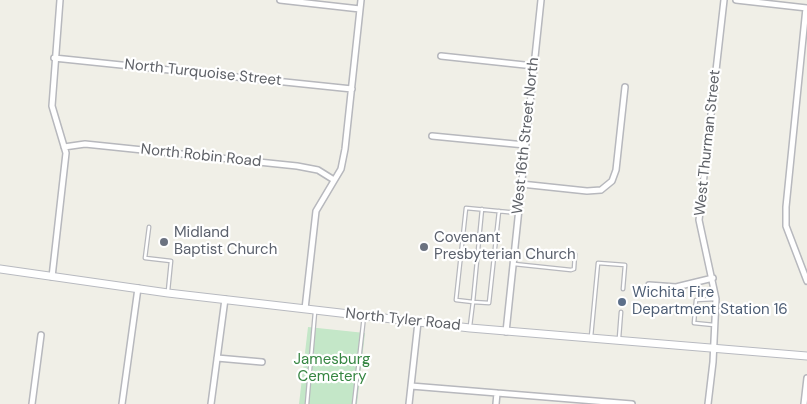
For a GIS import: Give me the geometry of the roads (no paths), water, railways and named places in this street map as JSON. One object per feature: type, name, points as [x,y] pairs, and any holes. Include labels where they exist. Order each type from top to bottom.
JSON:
[{"type":"main road","name":"North Tyler Road","points":[[0,269],[168,292],[506,332],[807,356]]},
{"type":"street","points":[[52,277],[62,197],[64,147],[52,106],[54,58],[60,0]]},
{"type":"street","points":[[280,0],[360,8]]},
{"type":"street","points":[[305,309],[316,211],[341,169],[345,149],[361,0]]},
{"type":"street","name":"West 16th Street North","points":[[506,332],[540,0]]},
{"type":"street","name":"West Thurman Street","points":[[708,404],[714,348],[716,298],[713,278],[705,255],[699,220],[724,0]]},
{"type":"street","points":[[736,0],[807,8],[786,207],[786,226],[807,281]]},
{"type":"street","points":[[440,56],[534,66]]},
{"type":"street","name":"North Turquoise Street","points":[[54,58],[352,89]]},
{"type":"street","points":[[521,184],[587,191],[601,190],[612,181],[616,170],[625,87]]},
{"type":"street","points":[[432,136],[525,145]]},
{"type":"street","name":"North Robin Road","points":[[64,147],[85,144],[297,166],[318,170],[334,180]]},
{"type":"street","points":[[649,285],[676,287],[713,278]]},
{"type":"street","points":[[122,404],[138,288]]},
{"type":"street","points":[[212,404],[225,299]]},
{"type":"street","points":[[409,404],[418,322]]},
{"type":"street","points":[[32,404],[41,334]]},
{"type":"street","points":[[217,358],[262,362]]},
{"type":"street","points":[[804,404],[807,378]]},
{"type":"street","points":[[411,386],[632,404]]},
{"type":"street","points":[[496,404],[497,393]]},
{"type":"lane","points":[[499,211],[489,304],[456,300],[466,208],[482,209],[518,213]]},
{"type":"lane","points":[[470,328],[482,209]]},
{"type":"lane","points":[[149,228],[145,258],[171,261],[168,292]]},
{"type":"lane","points":[[513,264],[571,270],[574,269],[575,254]]},
{"type":"lane","points":[[591,338],[598,263],[625,265],[623,289]]},
{"type":"lane","points":[[715,325],[694,323],[696,300],[716,298]]},
{"type":"lane","points":[[307,404],[315,310]]},
{"type":"lane","points":[[619,341],[621,312]]},
{"type":"lane","points":[[354,404],[364,316]]},
{"type":"place","name":"Midland Baptist Church","points":[[164,242]]},
{"type":"place","name":"Covenant Presbyterian Church","points":[[424,247]]},
{"type":"place","name":"Wichita Fire Department Station 16","points":[[622,302]]},
{"type":"park label","name":"Jamesburg Cemetery","points":[[332,368]]}]
